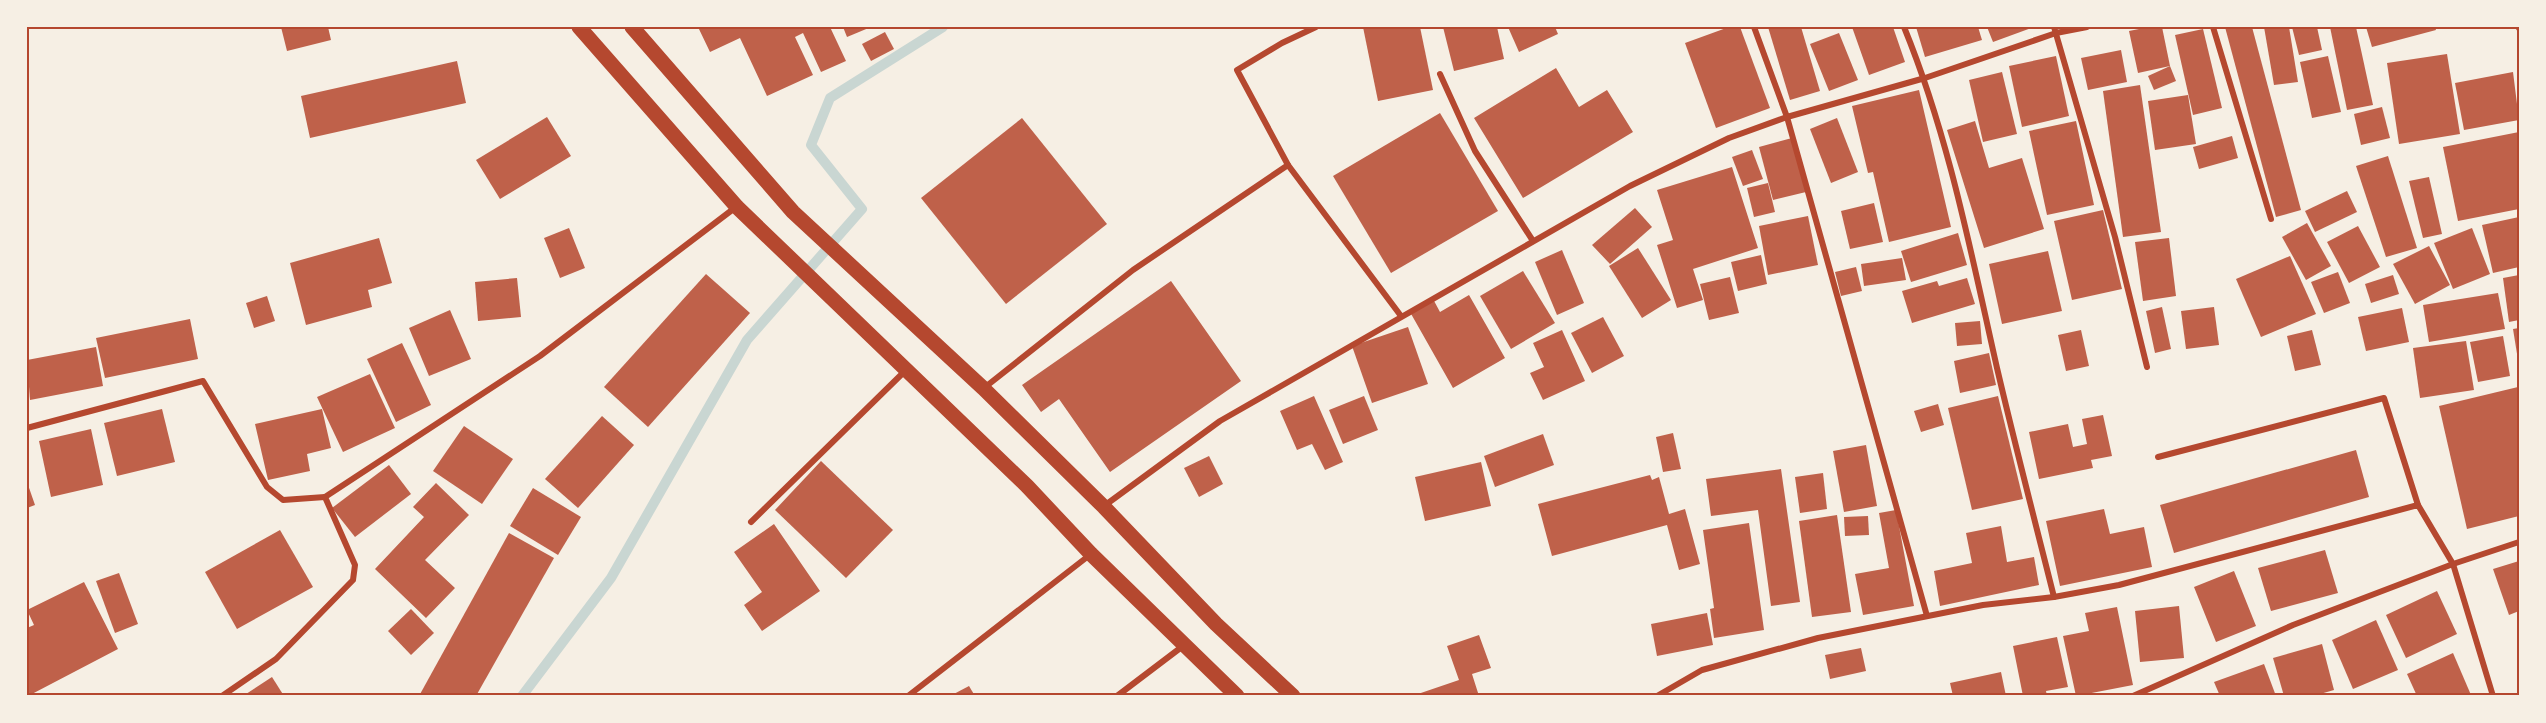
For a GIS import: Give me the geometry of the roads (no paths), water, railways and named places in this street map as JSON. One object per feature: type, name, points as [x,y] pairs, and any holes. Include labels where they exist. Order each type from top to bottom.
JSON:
[{"type":"main road","points":[[579,27],[737,207],[1027,486],[1091,554],[1183,646],[1237,696]]},
{"type":"main road","points":[[632,27],[793,212],[983,388],[1104,507],[1216,624],[1293,696]]},
{"type":"street","points":[[1316,27],[1282,43],[1237,70],[1288,165],[1401,316]]},
{"type":"street","points":[[1754,27],[1788,117],[1927,616]]},
{"type":"street","points":[[1904,27],[1925,78],[1959,194],[1998,371],[2054,597]]},
{"type":"street","points":[[1104,507],[1220,421],[1630,186],[1679,162],[1729,138],[1788,117],[1925,78],[2055,30],[2087,27]]},
{"type":"street","points":[[2213,27],[2271,219]]},
{"type":"street","points":[[2055,30],[2115,237],[2147,367]]},
{"type":"street","points":[[1440,74],[1475,151],[1533,241]]},
{"type":"street","points":[[983,388],[1133,270],[1288,165]]},
{"type":"street","points":[[27,429],[203,381],[267,487],[283,500],[325,497],[540,356],[737,207]]},
{"type":"street","points":[[751,522],[906,371]]},
{"type":"street","points":[[2158,457],[2384,398],[2418,505],[2453,564],[2493,696]]},
{"type":"street","points":[[225,695],[276,659],[353,580],[355,565],[325,497]]},
{"type":"street","points":[[1657,696],[1702,670],[1818,638],[1983,605],[2054,597],[2118,585],[2418,505]]},
{"type":"street","points":[[2133,696],[2293,625],[2453,564],[2519,542]]},
{"type":"street","points":[[908,696],[1091,554]]},
{"type":"street","points":[[1117,696],[1183,646]]},
{"type":"waterway","points":[[522,696],[611,578],[747,340],[862,209],[811,145],[830,98],[943,27]]}]
